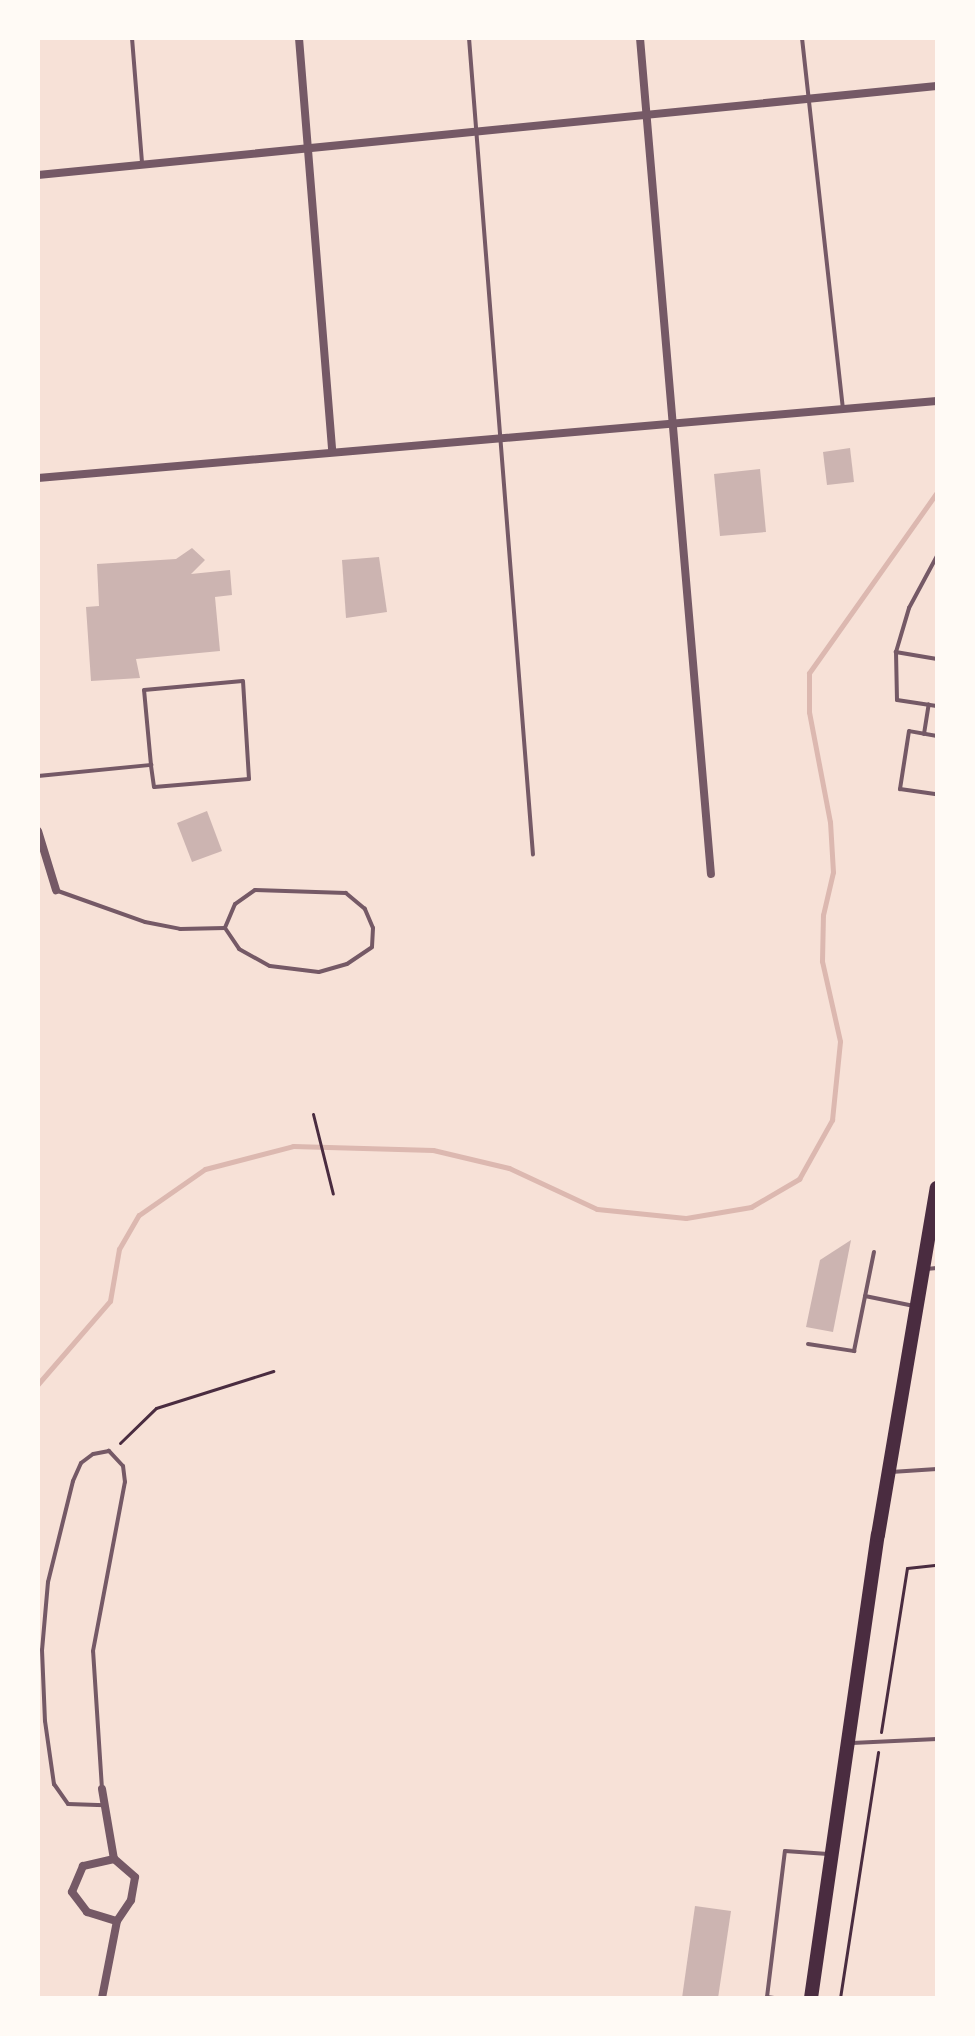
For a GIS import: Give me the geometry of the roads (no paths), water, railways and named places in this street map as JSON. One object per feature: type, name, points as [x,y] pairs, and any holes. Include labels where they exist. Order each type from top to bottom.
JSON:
[{"type":"main road","points":[[811,1998],[889,1472],[917,1307],[930,1269],[937,1188]]},
{"type":"street","points":[[299,38],[332,452]]},
{"type":"street","points":[[640,38],[711,874]]},
{"type":"street","points":[[38,175],[937,86]]},
{"type":"street","points":[[38,478],[937,401]]},
{"type":"street","points":[[38,831],[56,890]]},
{"type":"street","points":[[102,1789],[114,1859],[135,1877],[131,1900],[117,1921],[102,1998]]},
{"type":"street","points":[[114,1859],[83,1866],[72,1892],[87,1912],[117,1921]]},
{"type":"lane","points":[[132,38],[142,166]]},
{"type":"lane","points":[[469,38],[533,854]]},
{"type":"lane","points":[[802,38],[843,409]]},
{"type":"lane","points":[[937,556],[909,608],[896,652],[897,700],[937,706]]},
{"type":"lane","points":[[896,652],[937,659]]},
{"type":"lane","points":[[243,681],[249,779],[154,787],[151,765],[144,690],[243,681]]},
{"type":"lane","points":[[924,734],[929,704]]},
{"type":"lane","points":[[937,736],[909,731],[900,789],[937,794]]},
{"type":"lane","points":[[38,776],[151,765]]},
{"type":"lane","points":[[56,890],[145,922],[180,929],[225,928]]},
{"type":"lane","points":[[255,890],[346,893],[365,909],[373,928],[372,947],[347,964],[319,972],[270,966],[239,949],[225,928],[235,904],[255,890]]},
{"type":"lane","points":[[808,1344],[854,1351],[874,1252]]},
{"type":"lane","points":[[865,1296],[917,1307]]},
{"type":"lane","points":[[102,1789],[93,1651],[125,1482],[123,1466],[109,1451],[93,1454],[81,1463],[73,1481],[48,1582],[42,1650],[45,1721],[54,1784],[68,1804],[105,1805]]},
{"type":"lane","points":[[889,1472],[937,1469]]},
{"type":"lane","points":[[847,1744],[937,1739]]},
{"type":"lane","points":[[774,1998],[767,1997],[785,1851],[831,1854]]},
{"type":"waterway","points":[[38,1384],[110,1301],[119,1249],[139,1215],[205,1169],[293,1146],[433,1150],[509,1168],[597,1209],[686,1218],[751,1207],[799,1179],[832,1120],[840,1041],[822,961],[823,915],[833,872],[830,822],[809,712],[809,673],[937,492]]}]
